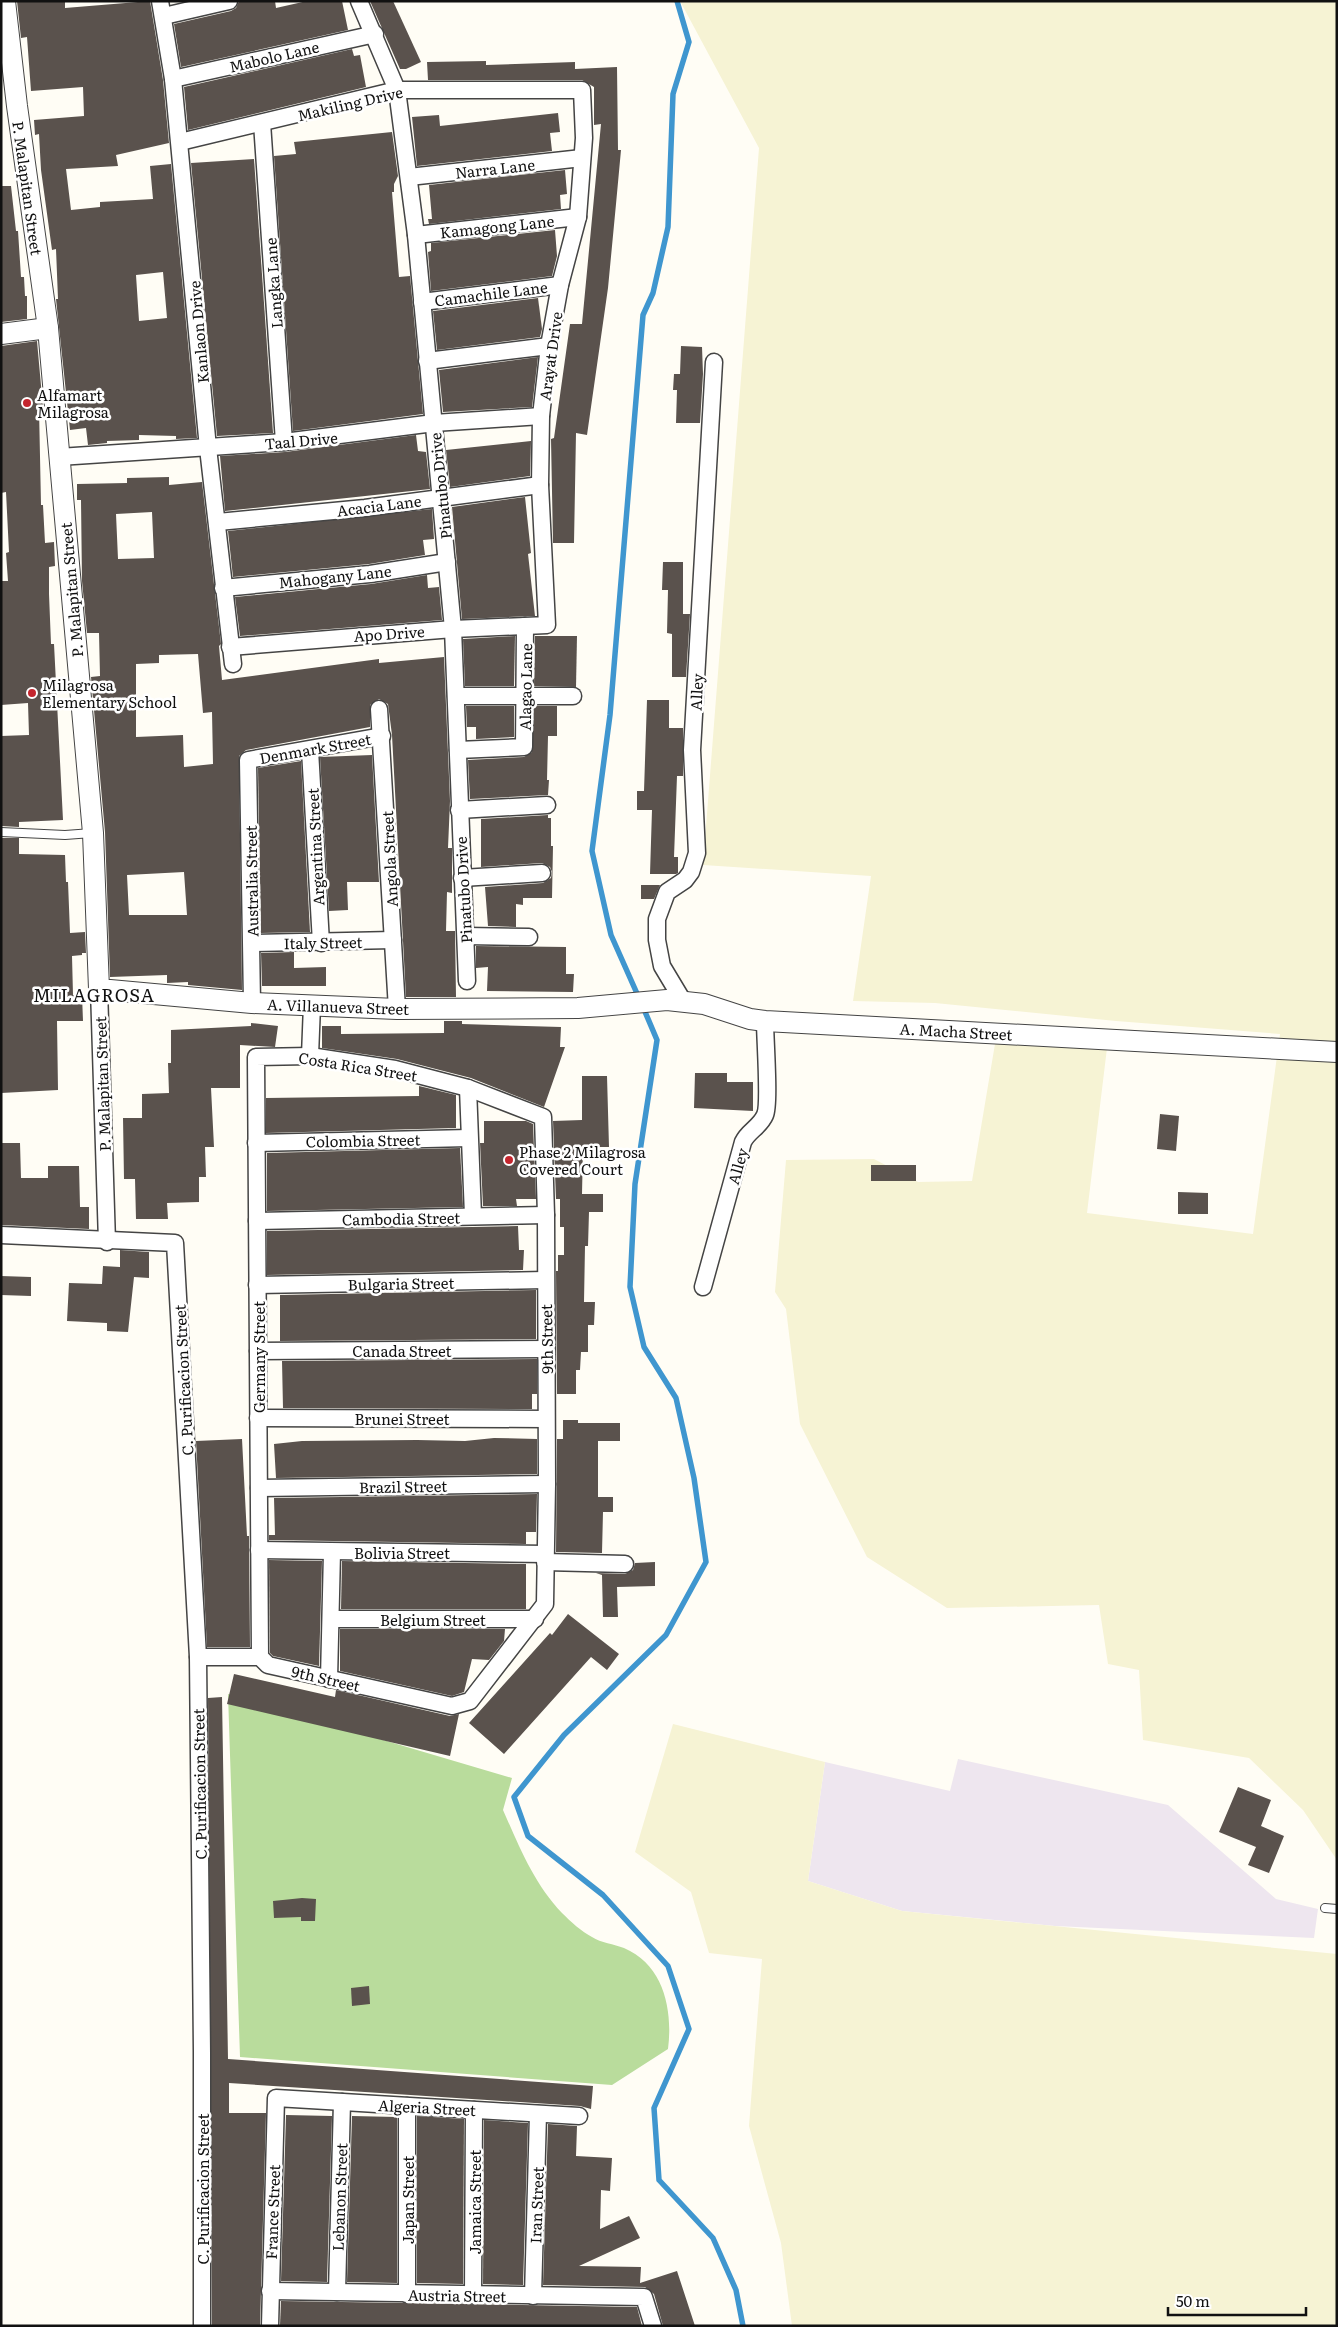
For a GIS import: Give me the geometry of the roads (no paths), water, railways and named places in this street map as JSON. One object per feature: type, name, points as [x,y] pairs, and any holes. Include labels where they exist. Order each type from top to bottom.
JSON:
[{"type":"street","name":"P. Malapitan Street","points":[[4,1],[48,328],[93,833],[107,1242]]},
{"type":"street","points":[[162,8],[229,1]]},
{"type":"street","name":"Pinatubo Drive","points":[[359,1],[397,90],[416,235],[453,629],[467,981]]},
{"type":"street","name":"Kanlaon Drive","points":[[162,8],[180,142],[208,448],[233,664]]},
{"type":"street","name":"Mabolo Lane","points":[[173,79],[374,34]]},
{"type":"street","name":"Makiling Drive","points":[[180,142],[397,90],[582,90]]},
{"type":"street","name":"Arayat Drive","points":[[547,625],[540,485],[541,416],[549,346],[560,285],[578,217],[584,138],[582,90]]},
{"type":"street","name":"Langka Lane","points":[[262,123],[284,442]]},
{"type":"street","name":"Narra Lane","points":[[409,177],[582,158]]},
{"type":"street","name":"Kamagong Lane","points":[[416,235],[578,217]]},
{"type":"street","name":"Camachile Lane","points":[[422,302],[560,285]]},
{"type":"street","points":[[1,334],[48,328]]},
{"type":"street","points":[[427,361],[549,346]]},
{"type":"street","name":"Alley","points":[[675,1001],[662,966],[657,940],[657,919],[667,892],[685,880],[692,872],[697,853],[692,750],[714,362]]},
{"type":"street","name":"Taal Drive","points":[[59,457],[284,442],[434,423],[541,416]]},
{"type":"street","name":"Acacia Lane","points":[[218,522],[366,508],[540,485]]},
{"type":"street","name":"Mahogany Lane","points":[[223,588],[370,574],[447,562]]},
{"type":"street","name":"Apo Drive","points":[[230,647],[453,629],[547,625]]},
{"type":"street","name":"Alagao Lane","points":[[458,750],[524,747],[525,626]]},
{"type":"street","points":[[456,696],[573,696]]},
{"type":"street","name":"Angola Street","points":[[379,709],[396,1009]]},
{"type":"street","name":"Denmark Street","points":[[248,760],[382,736]]},
{"type":"street","name":"Argentina Street","points":[[310,750],[321,943]]},
{"type":"street","name":"Australia Street","points":[[248,760],[252,1003]]},
{"type":"street","points":[[459,810],[547,805]]},
{"type":"street","points":[[462,878],[542,873]]},
{"type":"street","points":[[466,936],[529,937]]},
{"type":"street","name":"Italy Street","points":[[252,943],[393,940]]},
{"type":"street","name":"A. Villanueva Street","points":[[99,989],[252,1003],[396,1009],[578,1008]]},
{"type":"street","name":"A. Macha Street","points":[[578,1008],[675,1001],[704,1004],[750,1019],[765,1021],[1337,1052]]},
{"type":"street","points":[[310,1056],[312,1005]]},
{"type":"street","name":"Alley","points":[[703,1287],[743,1142],[746,1136],[765,1117],[768,1106],[766,1094],[765,1021]]},
{"type":"street","name":"Costa Rica Street","points":[[256,1057],[310,1056],[395,1069],[468,1088],[543,1117]]},
{"type":"street","name":"Germany Street","points":[[256,1057],[260,1657]]},
{"type":"street","points":[[468,1088],[473,1216]]},
{"type":"street","name":"9th Street","points":[[198,1657],[260,1657],[268,1665],[452,1706],[470,1701],[535,1619],[544,1604],[547,1484],[546,1215],[543,1117]]},
{"type":"street","name":"Colombia Street","points":[[256,1143],[470,1138]]},
{"type":"street","name":"Cambodia Street","points":[[257,1221],[546,1215]]},
{"type":"street","points":[[1,1235],[107,1242]]},
{"type":"street","name":"C. Purificacion Street","points":[[107,1242],[175,1244],[198,1657],[202,2052],[202,2326]]},
{"type":"street","name":"Bulgaria Street","points":[[257,1286],[545,1280]]},
{"type":"street","name":"Canada Street","points":[[258,1351],[546,1349]]},
{"type":"street","name":"Brunei Street","points":[[258,1418],[546,1419]]},
{"type":"street","name":"Brazil Street","points":[[259,1488],[547,1484]]},
{"type":"street","name":"Bolivia Street","points":[[259,1550],[545,1558]]},
{"type":"street","points":[[329,1679],[332,1552]]},
{"type":"street","points":[[545,1558],[625,1564]]},
{"type":"street","name":"Belgium Street","points":[[331,1619],[535,1619]]},
{"type":"street","name":"Algeria Street","points":[[276,2098],[579,2116]]},
{"type":"street","name":"France Street","points":[[270,2326],[276,2098]]},
{"type":"street","name":"Lebanon Street","points":[[337,2292],[342,2102]]},
{"type":"street","name":"Japan Street","points":[[407,2106],[407,2294]]},
{"type":"street","name":"Jamaica Street","points":[[473,2295],[474,2110]]},
{"type":"street","name":"Iran Street","points":[[533,2296],[538,2114]]},
{"type":"street","name":"Austria Street","points":[[270,2291],[644,2297],[653,2326]]},
{"type":"lane","points":[[1,832],[65,835],[93,833]]},
{"type":"lane","points":[[1325,1908],[1337,1909]]},
{"type":"waterway","points":[[639,998],[611,935],[592,851],[610,715],[643,315],[653,293],[668,227],[673,94],[689,42],[677,1]]},
{"type":"waterway","points":[[643,1007],[657,1040],[635,1184],[630,1287],[644,1347],[676,1398],[694,1478],[706,1562],[666,1635],[564,1735],[514,1797],[528,1836],[603,1895],[668,1966],[689,2029],[654,2108],[659,2180],[713,2238],[736,2290],[743,2326]]},
{"type":"place","name":"Alfamart Milagrosa","points":[[27,403]]},
{"type":"place","name":"Milagrosa Elementary School","points":[[32,693]]},
{"type":"place","name":"Phase 2 Milagrosa Covered Court","points":[[509,1160]]},
{"type":"district","name":"MILAGROSA","points":[[94,994]]}]
